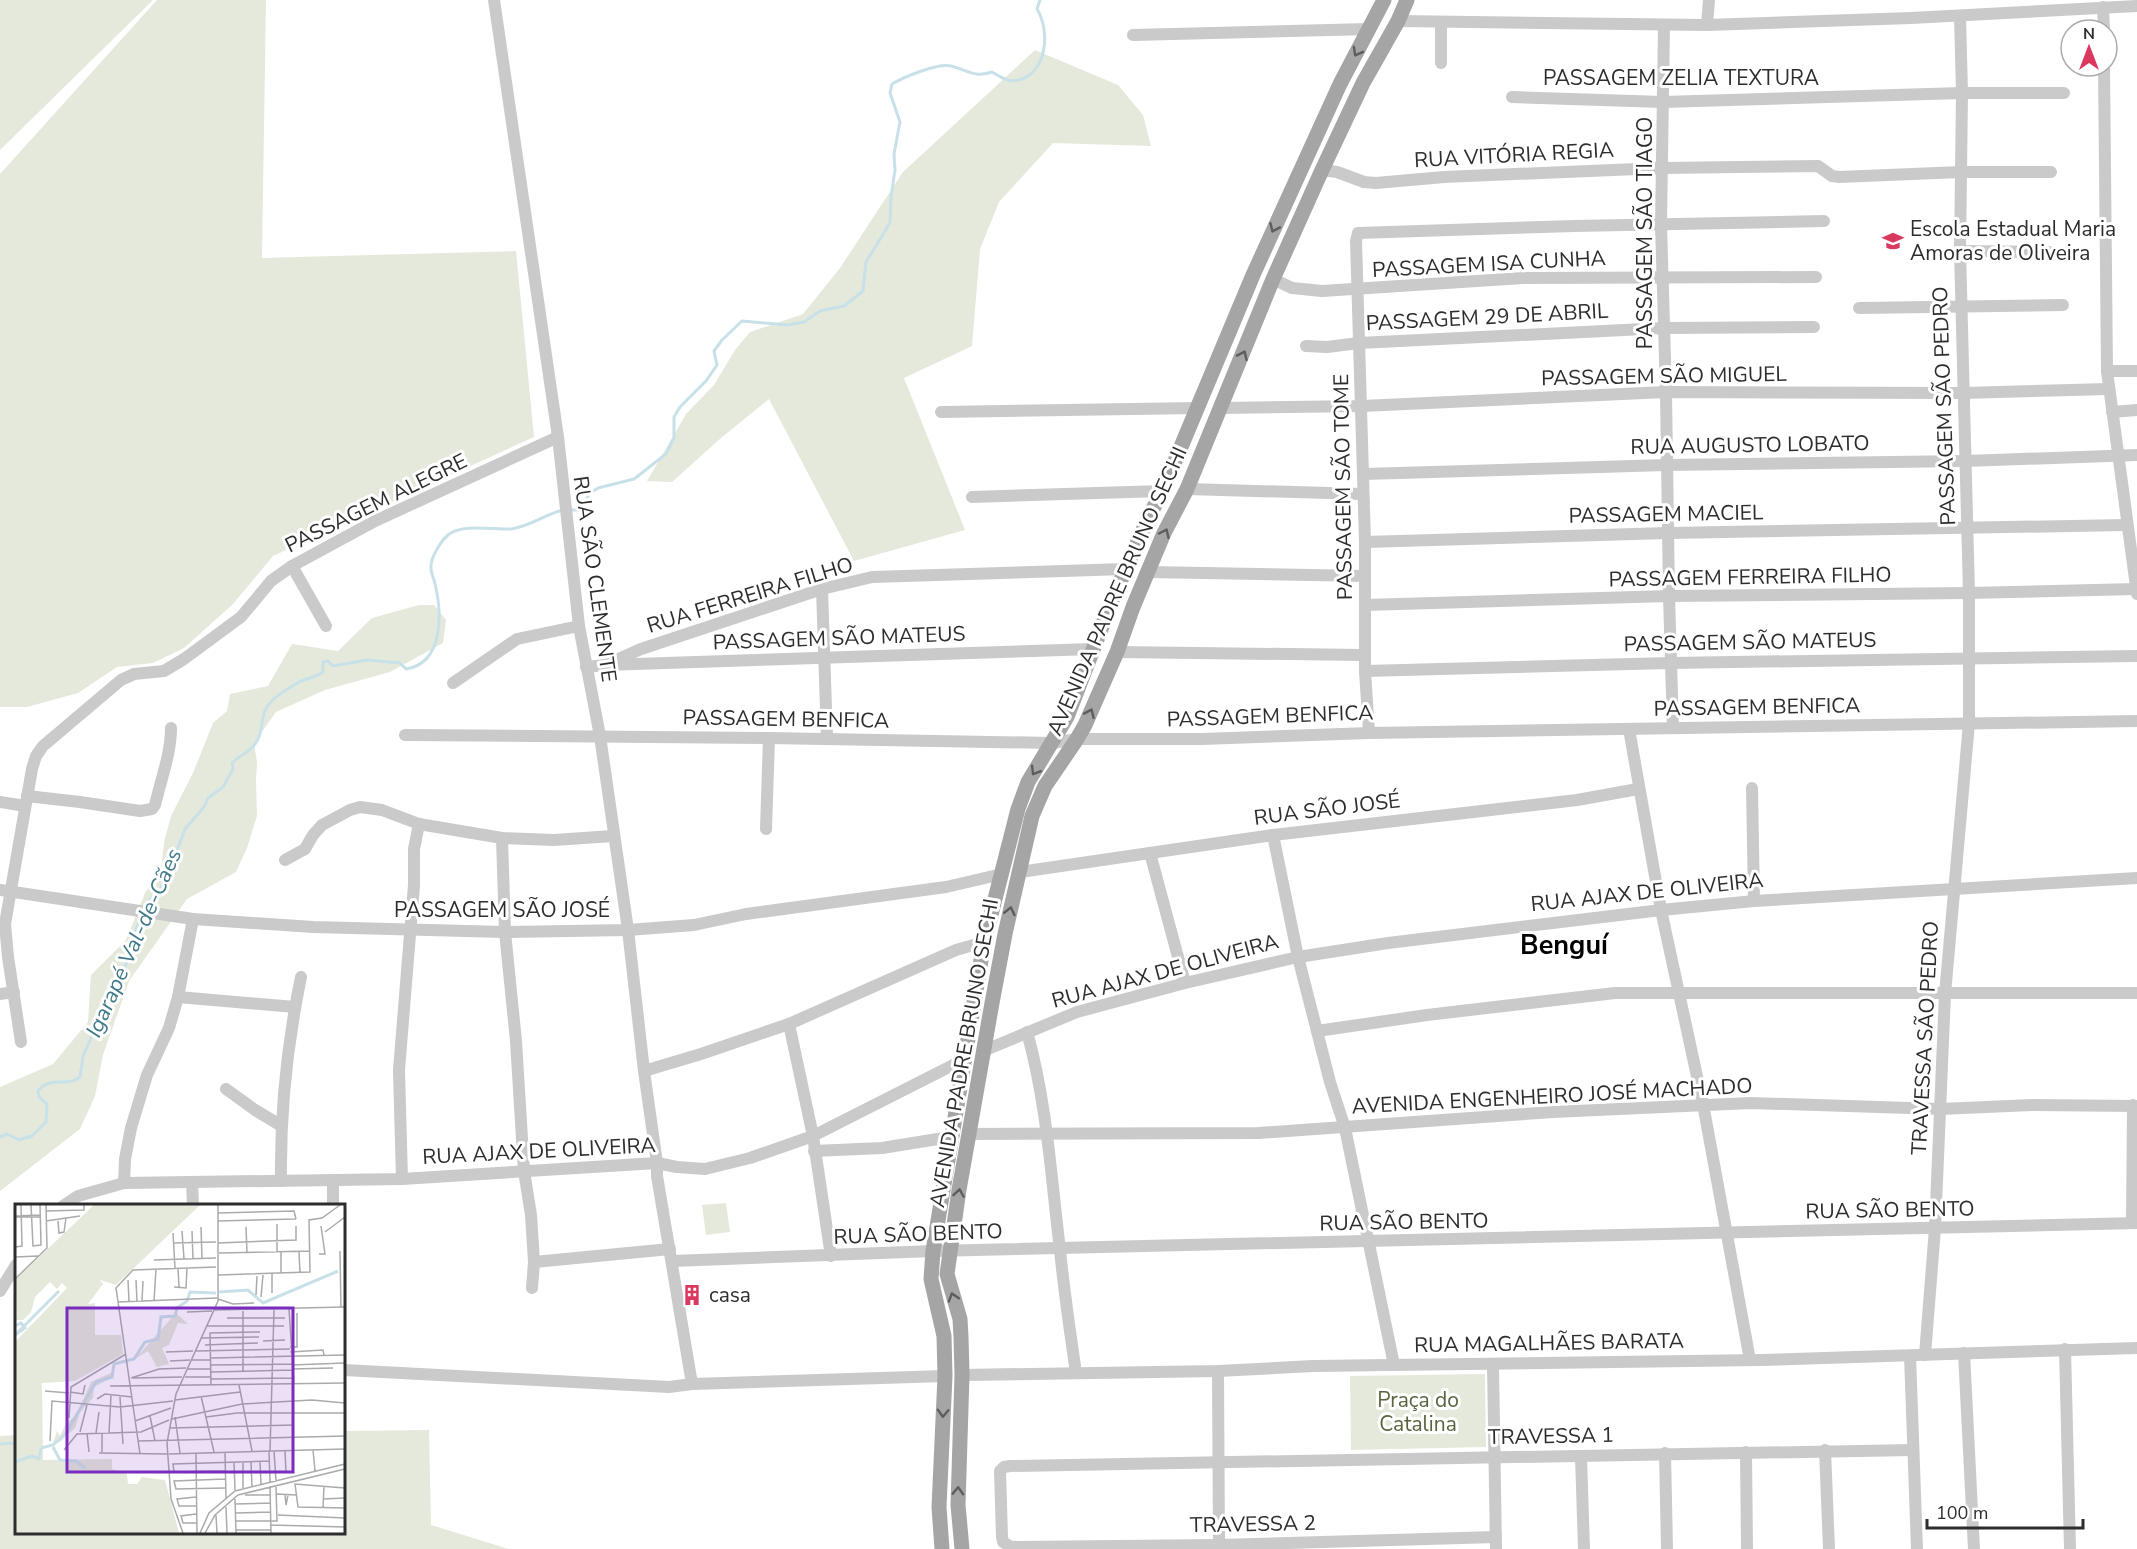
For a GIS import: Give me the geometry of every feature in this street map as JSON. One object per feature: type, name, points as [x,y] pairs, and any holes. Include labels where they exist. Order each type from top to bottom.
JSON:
[{"type":"main road","name":"AVENIDA PADRE BRUNO SECHI","points":[[942,1549],[939,1507],[945,1376],[944,1336],[931,1279],[933,1251],[984,942],[1018,809],[1028,782],[1067,717],[1125,569],[1162,491],[1253,275],[1340,84],[1384,0]]},
{"type":"main road","name":"AVENIDA PADRE BRUNO SECHI","points":[[962,1549],[958,1505],[962,1375],[960,1319],[948,1274],[950,1251],[1005,934],[1032,816],[1045,786],[1077,739],[1117,652],[1133,607],[1164,533],[1187,489],[1273,279],[1363,82],[1398,21],[1407,0]]},
{"type":"main road","name":"RUA AJAX DE OLIVEIRA","points":[[963,1060],[983,1051]]},
{"type":"street","name":"RUA SÃO CLEMENTE","points":[[494,0],[558,438],[579,626],[600,736],[628,930],[657,1176],[692,1384]]},
{"type":"street","points":[[1707,25],[1709,0]]},
{"type":"street","points":[[1398,21],[1707,25],[1960,16],[2137,6]]},
{"type":"street","points":[[2103,7],[2103,18]]},
{"type":"street","name":"PASSAGEM SÃO PEDRO","points":[[1960,16],[1962,93],[1960,251],[1969,593],[1969,723]]},
{"type":"street","points":[[1441,22],[1441,63]]},
{"type":"street","name":"PASSAGEM SÃO TIAGO","points":[[1664,25],[1661,225],[1673,728]]},
{"type":"street","points":[[1133,35],[1370,28]]},
{"type":"street","points":[[2104,78],[2109,389],[2137,594]]},
{"type":"street","name":"PASSAGEM ZELIA TEXTURA","points":[[1512,97],[1663,102],[1962,93],[2064,93]]},
{"type":"street","name":"RUA VITÓRIA REGIA","points":[[1322,170],[1336,172],[1364,182],[1376,183],[1444,177],[1661,168],[1818,166],[1832,176],[1839,177],[1961,172]]},
{"type":"street","points":[[1961,172],[2051,172]]},
{"type":"street","points":[[1661,225],[1824,221]]},
{"type":"street","name":"PASSAGEM SÃO TOME","points":[[1369,733],[1364,655],[1365,542],[1356,241],[1358,233],[1661,225]]},
{"type":"street","points":[[1960,251],[2049,252]]},
{"type":"street","name":"PASSAGEM ISA CUNHA","points":[[1273,279],[1292,288],[1322,291],[1523,278],[1816,277]]},
{"type":"street","points":[[1859,308],[2063,305]]},
{"type":"street","name":"PASSAGEM 29 DE ABRIL","points":[[1306,346],[1327,347],[1359,343],[1664,328],[1814,327]]},
{"type":"street","points":[[2108,371],[2137,371]]},
{"type":"street","name":"PASSAGEM SÃO MIGUEL","points":[[1220,408],[1362,406],[1666,392],[1963,393],[2109,389]]},
{"type":"street","points":[[940,412],[1198,408]]},
{"type":"street","points":[[2112,412],[2137,410]]},
{"type":"street","name":"PASSAGEM ALEGRE","points":[[21,1042],[8,957],[5,924],[6,891],[32,769],[36,756],[50,738],[106,691],[129,676],[164,671],[184,659],[241,617],[271,581],[292,566],[375,521],[558,438]]},
{"type":"street","name":"RUA AUGUSTO LOBATO","points":[[1364,474],[2137,455]]},
{"type":"street","points":[[1187,489],[1363,494]]},
{"type":"street","points":[[972,497],[1162,491]]},
{"type":"street","name":"PASSAGEM MACIEL","points":[[1365,542],[1668,532],[1967,527],[2130,532]]},
{"type":"street","points":[[292,566],[326,626]]},
{"type":"street","name":"RUA FERREIRA FILHO","points":[[605,664],[641,649],[822,589],[872,577],[1125,569]]},
{"type":"street","points":[[1149,572],[1365,576]]},
{"type":"street","points":[[822,589],[828,739]]},
{"type":"street","name":"PASSAGEM FERREIRA FILHO","points":[[1365,605],[1669,596],[2136,589]]},
{"type":"street","points":[[453,683],[517,639],[579,626]]},
{"type":"street","name":"PASSAGEM SÃO MATEUS","points":[[586,667],[605,664],[1093,648]]},
{"type":"street","points":[[1117,652],[1364,655]]},
{"type":"street","name":"PASSAGEM SÃO MATEUS","points":[[1365,671],[1670,663],[2137,656]]},
{"type":"street","name":"PASSAGEM BENFICA","points":[[405,735],[1052,743],[1077,739],[1202,739],[1369,733],[2137,721]]},
{"type":"street","name":"TRAVESSA SÃO PEDRO","points":[[1925,1355],[1935,1228],[1945,994],[1969,723]]},
{"type":"street","points":[[0,802],[26,801],[140,811],[152,809],[167,762],[171,728]]},
{"type":"street","points":[[1629,729],[1661,910],[1703,1104],[1750,1360]]},
{"type":"street","points":[[766,829],[769,738]]},
{"type":"street","points":[[1752,788],[1754,902]]},
{"type":"street","name":"RUA SÃO JOSÉ","points":[[1020,872],[1273,835],[1576,800],[1638,789]]},
{"type":"street","points":[[285,860],[305,849],[322,825],[360,807],[382,810],[419,824],[502,838],[555,840],[613,836]]},
{"type":"street","points":[[402,1179],[399,1070],[414,885],[414,849],[419,824]]},
{"type":"street","points":[[1273,835],[1298,957],[1344,1128],[1394,1365]]},
{"type":"street","points":[[502,838],[505,932],[516,1041],[524,1171],[531,1215],[534,1262],[532,1288]]},
{"type":"street","points":[[1150,853],[1185,983]]},
{"type":"street","name":"PASSAGEM SÃO JOSÉ","points":[[6,891],[193,919],[314,927],[505,932],[628,930],[694,925],[746,914],[946,887],[1002,874]]},
{"type":"street","name":"RUA AJAX DE OLIVEIRA","points":[[983,1051],[1077,1012],[1185,983],[1298,957],[1388,943],[1661,910],[1953,888],[2137,878]]},
{"type":"street","points":[[124,1183],[125,1159],[131,1128],[147,1075],[170,1028],[193,919]]},
{"type":"street","points":[[644,1071],[789,1024],[956,951],[984,942]]},
{"type":"street","points":[[281,1181],[280,1125],[301,977]]},
{"type":"street","points":[[0,994],[14,992]]},
{"type":"street","points":[[1317,1031],[1427,1015],[1615,993],[2137,993]]},
{"type":"street","points":[[178,997],[295,1007]]},
{"type":"street","points":[[789,1024],[813,1136],[831,1256]]},
{"type":"street","points":[[1027,1032],[1034,1056],[1048,1133],[1059,1250],[1076,1373]]},
{"type":"street","name":"RUA AJAX DE OLIVEIRA","points":[[79,1201],[124,1183],[402,1179],[657,1163],[705,1169],[750,1158],[813,1136],[963,1060]]},
{"type":"street","points":[[226,1089],[280,1125]]},
{"type":"street","name":"AVENIDA ENGENHEIRO JOSÉ MACHADO","points":[[969,1134],[1259,1133],[1703,1104],[1751,1103],[1940,1109],[2032,1105],[2135,1106]]},
{"type":"street","points":[[2135,1106],[2135,1223]]},
{"type":"street","points":[[814,1151],[882,1148],[950,1137]]},
{"type":"street","points":[[333,1180],[333,1204]]},
{"type":"street","points":[[192,1182],[193,1204]]},
{"type":"street","name":"RUA SÃO BENTO","points":[[534,1262],[671,1255],[831,1256],[933,1251],[1059,1250],[2135,1223]]},
{"type":"street","points":[[0,1291],[15,1267]]},
{"type":"street","name":"RUA MAGALHÃES BARATA","points":[[962,1375],[1750,1360],[2137,1348]]},
{"type":"street","points":[[2065,1349],[2070,1549]]},
{"type":"street","points":[[1964,1353],[1974,1549]]},
{"type":"street","points":[[1910,1356],[1917,1549]]},
{"type":"street","points":[[1493,1365],[1496,1543]]},
{"type":"street","points":[[345,1370],[669,1387],[692,1384],[945,1376]]},
{"type":"street","points":[[1218,1371],[1219,1547]]},
{"type":"street","points":[[1825,1450],[1829,1549]]},
{"type":"street","name":"TRAVESSA 1","points":[[1011,1546],[1003,1542],[1002,1537],[1000,1477],[1000,1471],[1010,1466],[1913,1450]]},
{"type":"street","points":[[1746,1452],[1748,1549]]},
{"type":"street","points":[[1665,1453],[1667,1549]]},
{"type":"street","points":[[1581,1456],[1584,1549]]},
{"type":"street","name":"TRAVESSA 2","points":[[1011,1546],[1219,1547],[1496,1543]]},
{"type":"green space","points":[[0,0],[153,0],[0,150]]},
{"type":"green space","points":[[157,0],[266,0],[262,258],[516,251],[534,437],[273,556],[233,604],[184,648],[153,663],[117,667],[78,693],[27,707],[0,707],[0,174]]},
{"type":"green space","points":[[1035,50],[1118,85],[1143,115],[1151,146],[1053,143],[999,202],[980,249],[972,346],[904,378],[965,530],[854,561],[769,399],[672,482],[647,481],[686,414],[714,385],[735,350],[750,332],[803,314],[840,268],[903,172]]},
{"type":"green space","points":[[419,605],[434,605],[446,620],[443,643],[390,672],[325,690],[276,712],[254,743],[257,762],[257,816],[247,848],[236,872],[187,899],[129,981],[103,1055],[95,1096],[80,1129],[0,1191],[0,1087],[53,1064],[88,1022],[91,975],[126,940],[145,893],[161,871],[164,842],[171,816],[193,773],[213,723],[227,711],[230,694],[268,686],[292,644],[338,651],[372,618]]},
{"type":"green space","points":[[726,1203],[730,1232],[706,1235],[702,1205]]},
{"type":"green space","name":"Praça do Catalina","points":[[1485,1374],[1486,1447],[1351,1450],[1350,1376]]},
{"type":"green space","points":[[429,1430],[431,1525],[509,1549],[0,1549],[0,1436],[15,1435],[15,1534],[345,1534],[345,1431]]},
{"type":"waterway","name":"Igarapé Val-de-Cães","points":[[570,510],[580,510],[589,494],[598,488],[634,479],[666,454],[674,438],[674,417],[717,365],[714,351],[742,321],[788,325],[804,322],[820,311],[844,306],[863,291],[866,262],[890,223],[895,170],[894,154],[900,122],[890,93],[892,84],[921,71],[945,66],[976,74],[992,72],[1012,81],[1029,76],[1041,60],[1044,49],[1044,28],[1037,9],[1040,0]]},
{"type":"waterway","name":"Igarapé Val-de-Cães","points":[[146,909],[148,902],[162,887],[163,876],[173,861],[185,829],[204,807],[208,798],[223,787],[233,769],[232,763],[255,745],[260,735],[265,710],[274,699],[301,681],[323,672],[323,662],[328,661],[333,666],[367,660],[400,663],[406,669],[418,665],[428,657],[437,635],[439,609],[431,562],[445,538],[461,529],[518,528],[563,510]]},
{"type":"waterway","name":"Igarapé Val-de-Cães","points":[[0,1137],[7,1134],[19,1140],[32,1136],[46,1122],[47,1104],[39,1097],[38,1091],[48,1084],[70,1082],[80,1077],[83,1056],[95,1029],[118,991],[128,957],[127,947],[143,915]]},
{"type":"waterway","points":[[0,1444],[15,1443]]},
{"type":"place","name":"Escola Estadual Maria Amoras de Oliveira","points":[[1893,241]]},
{"type":"place","name":"casa","points":[[692,1295]]},
{"type":"district","name":"Benguí","points":[[1564,945]]}]
